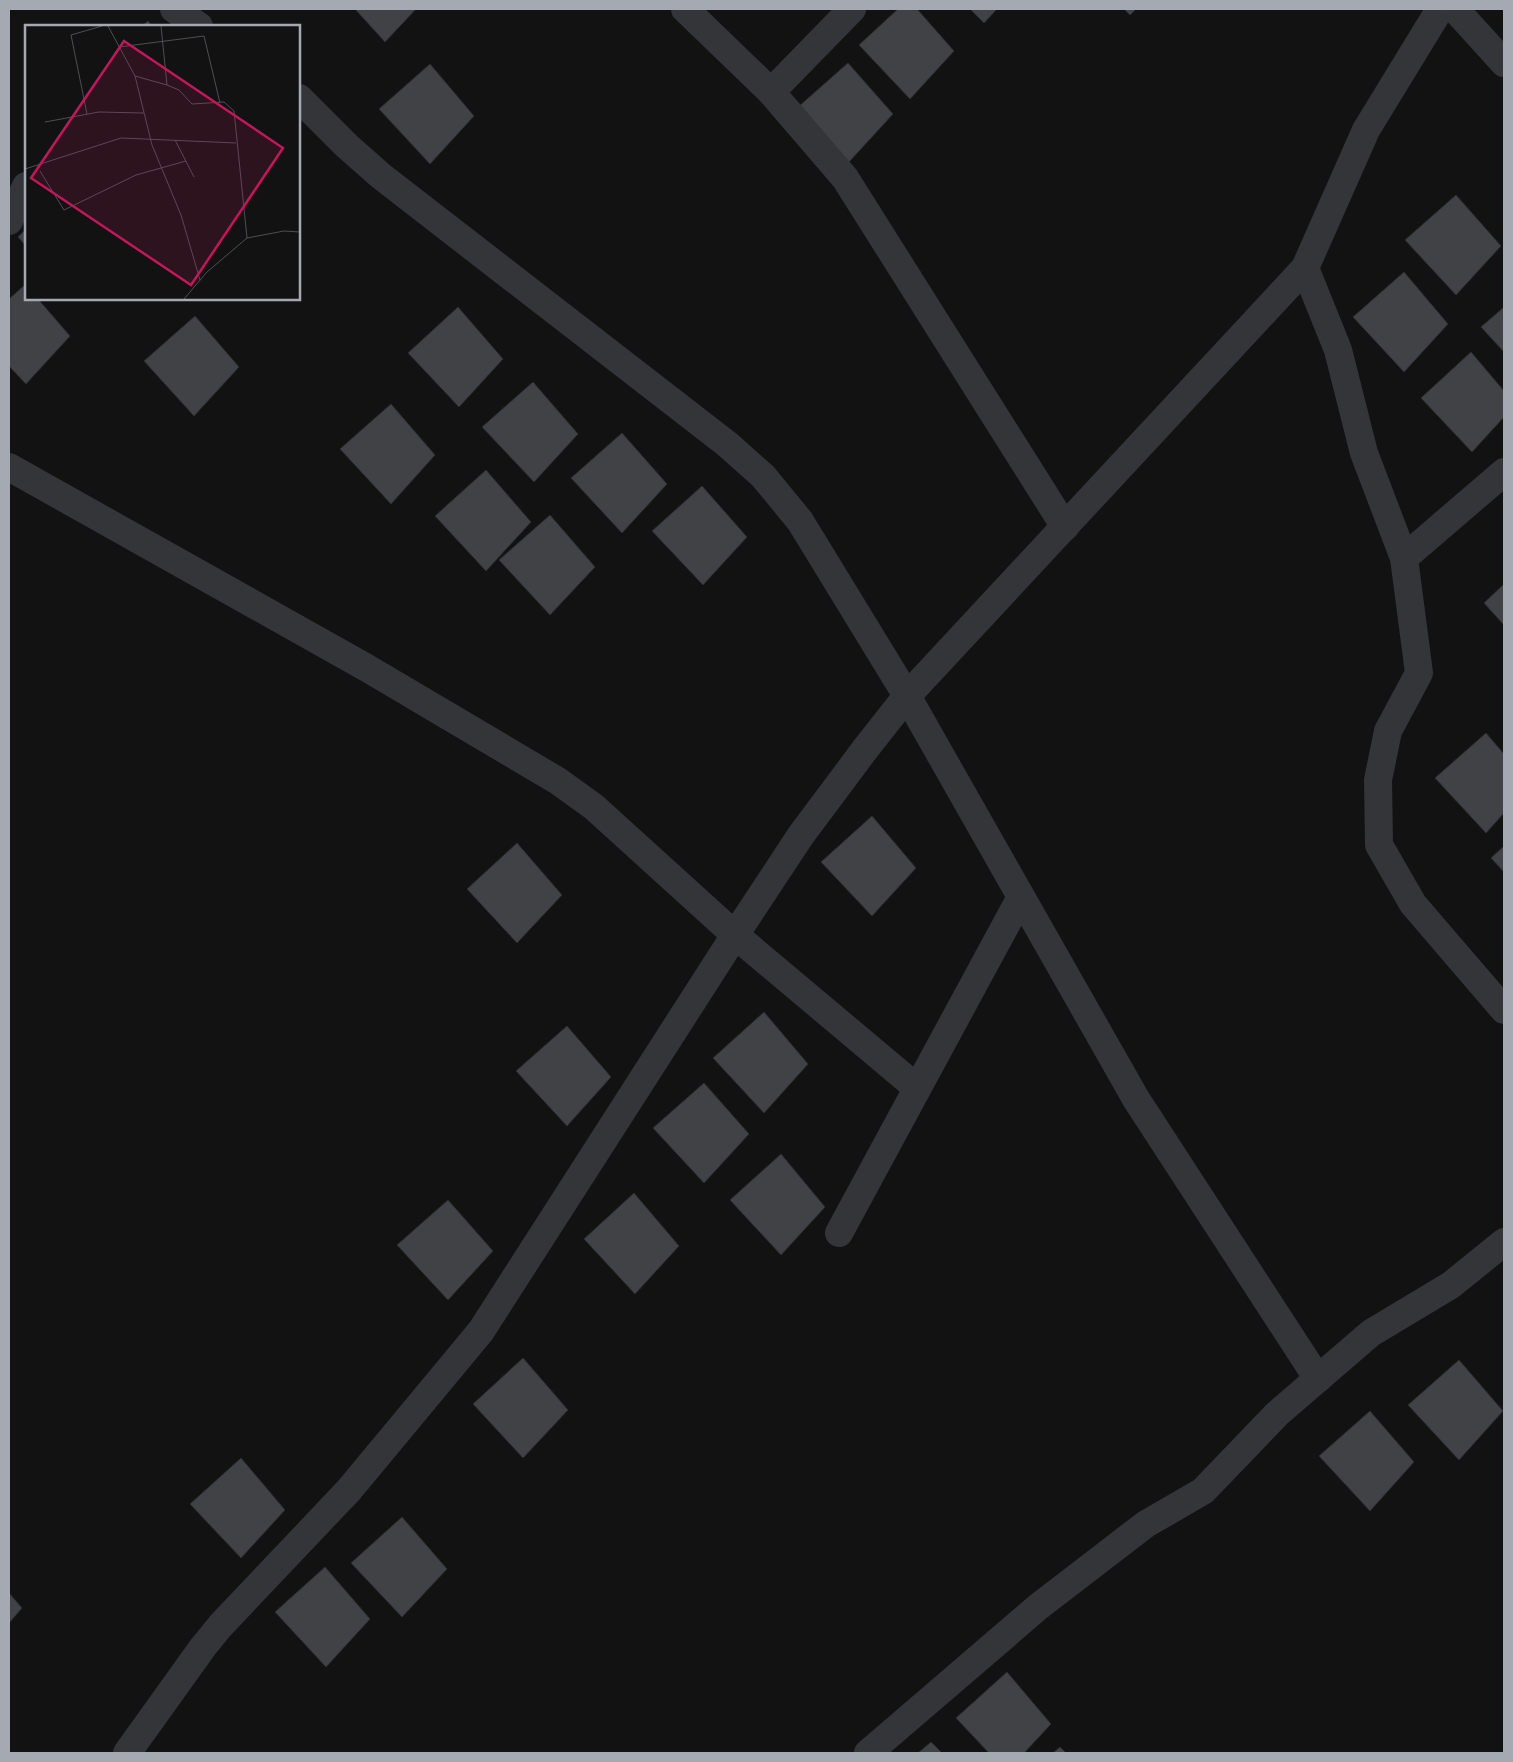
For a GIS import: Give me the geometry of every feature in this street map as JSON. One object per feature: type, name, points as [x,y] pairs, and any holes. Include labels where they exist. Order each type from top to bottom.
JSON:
[{"type":"street","points":[[174,9],[198,25]]},
{"type":"street","points":[[685,9],[771,92],[845,178],[1065,527]]},
{"type":"street","points":[[771,92],[852,9]]},
{"type":"street","points":[[127,1753],[221,1625],[349,1490],[481,1331],[801,835],[907,696],[1305,268],[1366,130],[1440,9]]},
{"type":"street","points":[[1455,9],[1504,63]]},
{"type":"street","points":[[300,99],[347,146],[381,176],[727,444],[763,476],[800,521],[907,696],[1136,1099],[1318,1379]]},
{"type":"street","points":[[9,221],[25,188]]},
{"type":"street","points":[[1305,268],[1338,350],[1364,453],[1404,558],[1419,673],[1388,731],[1378,780],[1379,844],[1413,904],[1504,1010]]},
{"type":"street","points":[[9,467],[367,668],[558,781],[594,807],[735,935],[917,1088]]},
{"type":"street","points":[[1404,558],[1504,472]]},
{"type":"street","points":[[839,1233],[1021,897]]},
{"type":"street","points":[[868,1753],[1038,1607],[1146,1524],[1202,1491],[1277,1414],[1372,1333],[1451,1284],[1504,1242]]},
{"type":"building","points":[[355,9],[416,9],[385,42]]},
{"type":"building","points":[[898,9],[917,9],[954,51],[910,99],[859,45]]},
{"type":"building","points":[[970,9],[997,9],[984,23]]},
{"type":"building","points":[[1124,9],[1136,9],[1130,15]]},
{"type":"building","points":[[148,21],[151,25],[143,25]]},
{"type":"building","points":[[848,63],[893,114],[848,163],[797,108]]},
{"type":"building","points":[[430,64],[474,116],[430,164],[379,109]]},
{"type":"building","points":[[1456,195],[1501,246],[1456,295],[1405,240]]},
{"type":"building","points":[[25,230],[25,245],[18,237]]},
{"type":"building","points":[[1404,272],[1448,324],[1404,372],[1353,317]]},
{"type":"building","points":[[25,285],[25,300],[39,300],[70,336],[26,384],[9,366],[9,299]]},
{"type":"building","points":[[458,307],[503,359],[459,407],[408,353]]},
{"type":"building","points":[[1504,307],[1504,352],[1481,327]]},
{"type":"building","points":[[195,316],[239,367],[194,416],[144,361]]},
{"type":"building","points":[[1471,352],[1504,391],[1504,417],[1472,452],[1421,398]]},
{"type":"building","points":[[533,382],[578,434],[534,482],[482,427]]},
{"type":"building","points":[[391,404],[435,455],[391,504],[340,449]]},
{"type":"building","points":[[622,433],[667,484],[622,533],[571,478]]},
{"type":"building","points":[[486,470],[531,522],[486,571],[435,516]]},
{"type":"building","points":[[702,486],[747,537],[703,585],[652,531]]},
{"type":"building","points":[[550,515],[595,567],[550,615],[499,560]]},
{"type":"building","points":[[1504,584],[1504,625],[1484,603]]},
{"type":"building","points":[[1486,733],[1504,754],[1504,813],[1486,833],[1435,778]]},
{"type":"building","points":[[872,816],[916,868],[872,916],[821,862]]},
{"type":"building","points":[[517,843],[562,895],[517,943],[467,889]]},
{"type":"building","points":[[1504,846],[1504,872],[1491,858]]},
{"type":"building","points":[[764,1012],[808,1064],[764,1113],[713,1058]]},
{"type":"building","points":[[567,1026],[611,1077],[567,1126],[516,1071]]},
{"type":"building","points":[[704,1083],[749,1134],[704,1183],[653,1128]]},
{"type":"building","points":[[781,1154],[825,1207],[781,1255],[730,1200]]},
{"type":"building","points":[[634,1193],[679,1246],[635,1294],[584,1239]]},
{"type":"building","points":[[448,1200],[493,1251],[448,1300],[397,1245]]},
{"type":"building","points":[[523,1358],[568,1410],[523,1458],[473,1404]]},
{"type":"building","points":[[1459,1360],[1503,1411],[1459,1460],[1408,1405]]},
{"type":"building","points":[[1370,1411],[1414,1462],[1370,1511],[1319,1456]]},
{"type":"building","points":[[241,1458],[285,1510],[241,1558],[190,1504]]},
{"type":"building","points":[[402,1517],[447,1569],[402,1617],[351,1563]]},
{"type":"building","points":[[325,1567],[370,1619],[326,1667],[275,1612]]},
{"type":"building","points":[[9,1593],[22,1608],[9,1623]]},
{"type":"building","points":[[1007,1672],[1051,1724],[1024,1753],[989,1753],[956,1718]]},
{"type":"building","points":[[931,1742],[942,1753],[918,1753]]},
{"type":"building","points":[[1060,1747],[1066,1753],[1053,1753]]}]
